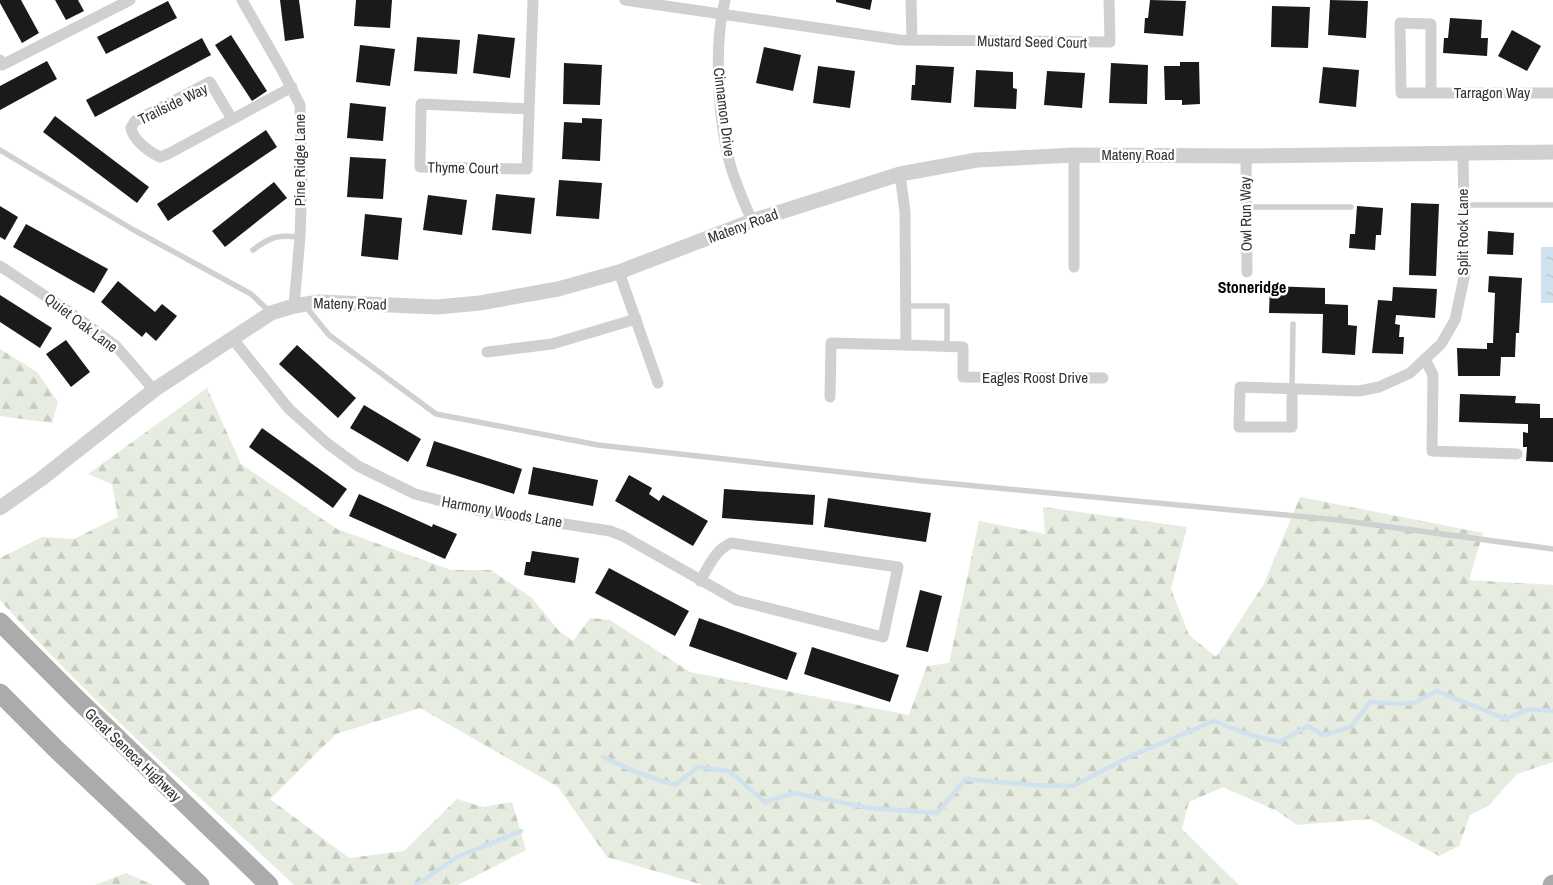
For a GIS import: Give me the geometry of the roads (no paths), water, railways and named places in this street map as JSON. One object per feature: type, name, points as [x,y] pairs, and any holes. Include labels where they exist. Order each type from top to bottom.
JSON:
[{"type":"main road","name":"Great Seneca Highway","points":[[0,622],[74,697],[269,885]]},
{"type":"main road","points":[[0,694],[200,885]]},
{"type":"street","points":[[0,60],[2,64],[113,4],[130,0]]},
{"type":"street","name":"Pine Ridge Lane","points":[[242,0],[292,87],[300,105],[302,146],[299,305]]},
{"type":"street","name":"Thyme Court","points":[[529,109],[421,104],[420,167],[527,169],[533,0]]},
{"type":"street","name":"Mustard Seed Court","points":[[632,0],[721,15],[900,40],[1110,42],[1110,0]]},
{"type":"street","name":"Cinnamon Drive","points":[[725,0],[721,15],[718,64],[722,120],[732,170],[752,221]]},
{"type":"street","points":[[911,0],[912,40]]},
{"type":"street","name":"Tarragon Way","points":[[1431,93],[1431,24],[1400,23],[1401,93],[1431,93],[1553,93]]},
{"type":"street","name":"Trailside Way","points":[[232,119],[210,82],[135,121],[131,128],[132,134],[152,154],[160,157],[168,154],[292,87]]},
{"type":"street","name":"Mateny Road","points":[[0,508],[41,479],[154,390],[271,314],[299,305],[319,302],[437,306],[480,304],[558,289],[619,272],[752,221],[900,174],[977,160],[1074,155],[1246,156],[1553,152]]},
{"type":"street","name":"Split Rock Lane","points":[[1292,388],[1292,427],[1239,427],[1240,387],[1292,388],[1359,391],[1378,387],[1410,373],[1441,344],[1455,320],[1466,273],[1463,154]]},
{"type":"street","points":[[1074,155],[1074,266]]},
{"type":"street","name":"Owl Run Way","points":[[1246,156],[1247,272]]},
{"type":"street","points":[[900,174],[905,212],[906,345]]},
{"type":"street","name":"Quiet Oak Lane","points":[[0,266],[68,311],[116,346],[154,390]]},
{"type":"street","points":[[619,272],[658,383]]},
{"type":"street","points":[[488,352],[552,344],[636,318]]},
{"type":"street","name":"Harmony Woods Lane","points":[[232,338],[289,409],[328,444],[358,466],[415,494],[480,510],[610,531],[624,536],[700,581],[736,600],[883,637],[898,567],[731,543],[721,547],[700,581]]},
{"type":"street","points":[[830,397],[830,343],[948,346]]},
{"type":"street","name":"Eagles Roost Drive","points":[[948,346],[963,347],[963,377],[1103,378]]},
{"type":"street","points":[[1425,359],[1433,375],[1432,452],[1517,454]]},
{"type":"lane","points":[[0,150],[132,229],[251,294],[271,314]]},
{"type":"lane","points":[[1464,205],[1553,205]]},
{"type":"lane","points":[[1246,207],[1351,207]]},
{"type":"lane","points":[[253,250],[273,237],[282,235],[300,237]]},
{"type":"lane","points":[[299,305],[329,335],[436,414],[598,445],[923,481],[1338,520],[1553,549]]},
{"type":"lane","points":[[906,306],[947,306],[948,346]]},
{"type":"lane","points":[[1292,388],[1293,324]]},
{"type":"water","points":[[1541,247],[1553,247],[1553,303],[1541,303]]},
{"type":"waterway","points":[[603,757],[638,773],[675,785],[698,767],[729,771],[765,802],[794,793],[870,808],[937,813],[966,779],[1033,785],[1073,786],[1131,756],[1214,721],[1247,734],[1279,742],[1308,726],[1323,735],[1351,727],[1370,702],[1414,703],[1437,691],[1506,719],[1529,709],[1553,711]]},
{"type":"waterway","points":[[416,885],[457,857],[521,831]]},
{"type":"district","name":"Stoneridge","points":[[1252,287]]}]
